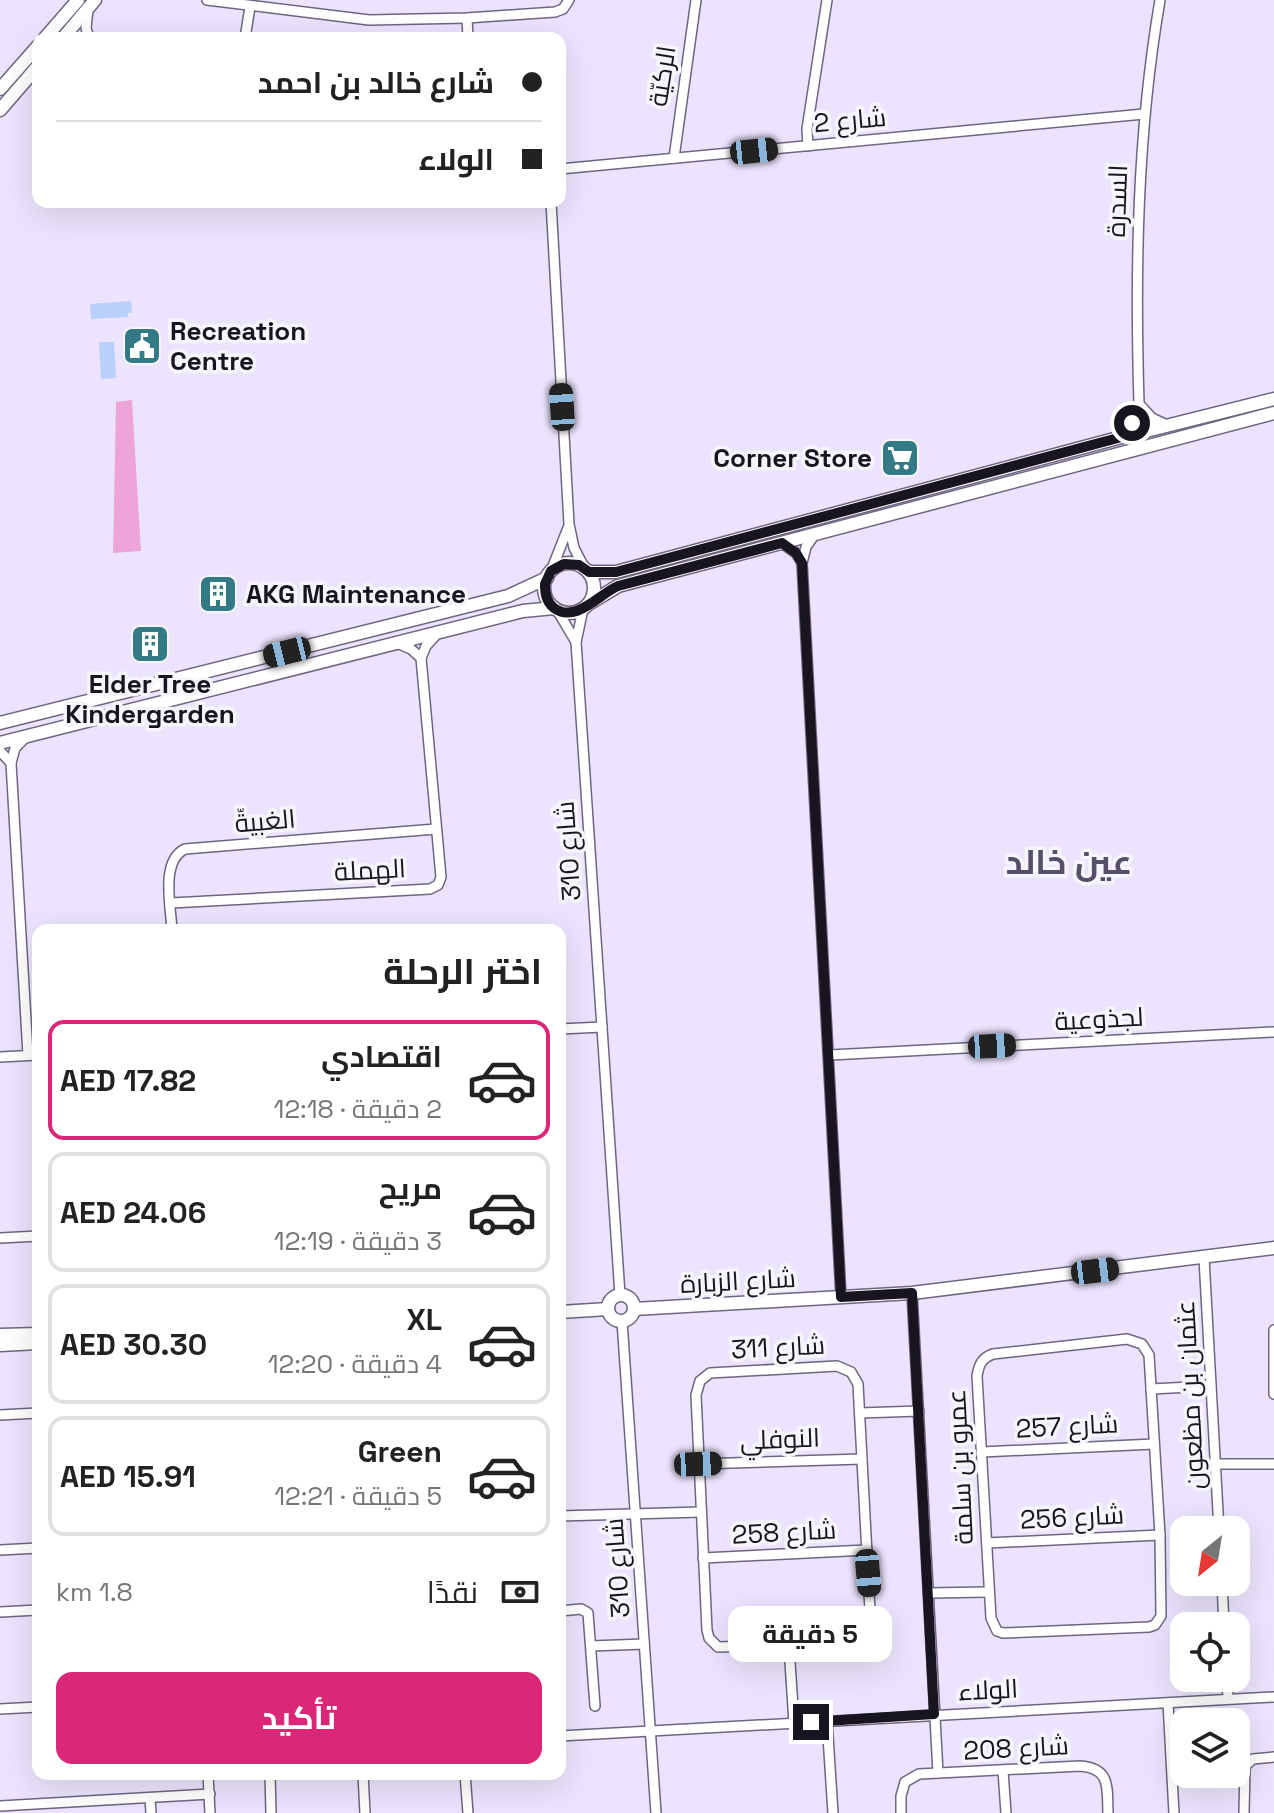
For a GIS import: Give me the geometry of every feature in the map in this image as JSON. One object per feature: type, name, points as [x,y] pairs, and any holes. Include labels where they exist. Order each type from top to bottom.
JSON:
[{"type":"main road","points":[[52,32],[87,3]]},
{"type":"main road","points":[[67,32],[87,3]]},
{"type":"main road","points":[[0,89],[32,53]]},
{"type":"main road","points":[[0,110],[32,73]]},
{"type":"main road","points":[[0,723],[508,596],[564,564],[572,563],[587,571],[616,572],[1274,399]]},
{"type":"main road","points":[[0,743],[533,609],[556,609],[570,613],[618,586],[1274,413]]},
{"type":"main road","points":[[586,606],[594,590],[587,571]]},
{"type":"main road","points":[[549,574],[545,591],[556,609]]},
{"type":"main road","name":"شارع الزبارة","points":[[634,1309],[912,1293],[1274,1248]]},
{"type":"main road","points":[[620,1295],[632,1300],[634,1309],[630,1317],[622,1321],[614,1318],[608,1309],[611,1300],[620,1295]]},
{"type":"main road","points":[[566,1312],[608,1309]]},
{"type":"main road","points":[[0,1335],[32,1334]]},
{"type":"main road","points":[[0,1345],[32,1343]]},
{"type":"street","points":[[209,0],[369,20],[555,12],[563,9],[569,0]]},
{"type":"street","name":"الركيّة","points":[[674,158],[696,0]]},
{"type":"street","points":[[808,146],[807,129],[827,0]]},
{"type":"street","name":"السدرة","points":[[1139,404],[1137,239],[1144,114],[1160,0]]},
{"type":"street","points":[[87,3],[87,32]]},
{"type":"street","points":[[246,32],[250,7]]},
{"type":"street","points":[[467,18],[468,32]]},
{"type":"street","name":"شارع 2","points":[[566,168],[1144,114]]},
{"type":"street","points":[[551,208],[569,524],[574,548],[587,571]]},
{"type":"street","points":[[1118,438],[1132,423],[1139,404],[1152,418],[1169,426]]},
{"type":"street","points":[[549,574],[569,524]]},
{"type":"street","points":[[815,534],[806,547],[802,563],[841,1297]]},
{"type":"street","points":[[782,543],[796,553],[802,563]]},
{"type":"street","name":"شارع 310","points":[[586,606],[576,642],[620,1295]]},
{"type":"street","name":"شارع 310","points":[[556,609],[576,642]]},
{"type":"street","points":[[397,643],[421,658],[438,632]]},
{"type":"street","name":"الهملة","points":[[171,903],[430,889],[438,885],[441,877],[421,658]]},
{"type":"street","points":[[26,737],[15,748],[11,763],[32,1043]]},
{"type":"street","points":[[0,751],[11,763]]},
{"type":"street","points":[[0,796],[12,795]]},
{"type":"street","name":"الغبيةّ","points":[[172,924],[170,867],[175,855],[185,849],[436,829]]},
{"type":"street","points":[[566,1029],[602,1027]]},
{"type":"street","name":"لجذوعية","points":[[830,1055],[1274,1032]]},
{"type":"street","points":[[0,1057],[32,1055]]},
{"type":"street","points":[[0,1238],[32,1236]]},
{"type":"street","name":"عثمان بن مظعون","points":[[1204,1258],[1218,1516]]},
{"type":"street","name":"شارع 208","points":[[912,1293],[938,1773]]},
{"type":"street","name":"شارع 310","points":[[622,1321],[656,1813]]},
{"type":"street","points":[[1274,1330],[1274,1394]]},
{"type":"street","name":"عمرو بن سلمة","points":[[1136,1340],[1149,1355],[1151,1389],[1160,1535],[1162,1610],[1158,1621],[1149,1627],[1010,1635],[997,1631],[993,1626],[988,1592],[977,1376],[981,1362],[986,1357],[1136,1340]]},
{"type":"street","name":"شارع 311","points":[[845,1367],[856,1377],[862,1459],[872,1621],[866,1637],[853,1643],[789,1647],[726,1649],[713,1644],[707,1630],[698,1464],[696,1395],[700,1381],[710,1373],[845,1367]]},
{"type":"street","points":[[1151,1389],[1211,1386]]},
{"type":"street","points":[[860,1413],[919,1411]]},
{"type":"street","points":[[0,1415],[32,1413]]},
{"type":"street","name":"شارع 257","points":[[982,1452],[1154,1444]]},
{"type":"street","name":"النوفلي","points":[[698,1464],[862,1459]]},
{"type":"street","points":[[1215,1464],[1274,1464]]},
{"type":"street","points":[[566,1516],[701,1512]]},
{"type":"street","name":"شارع 256","points":[[987,1543],[1160,1535]]},
{"type":"street","points":[[0,1550],[32,1548]]},
{"type":"street","name":"شارع 258","points":[[703,1558],[867,1550]]},
{"type":"street","points":[[929,1593],[988,1592]]},
{"type":"street","points":[[566,1610],[581,1609],[588,1613],[595,1706]]},
{"type":"street","points":[[0,1612],[32,1610]]},
{"type":"street","points":[[591,1646],[644,1644]]},
{"type":"street","points":[[789,1647],[794,1723]]},
{"type":"street","points":[[1228,1692],[1228,1699]]},
{"type":"street","name":"الولاء","points":[[566,1736],[1274,1697]]},
{"type":"street","points":[[1168,1703],[1174,1813]]},
{"type":"street","points":[[0,1709],[32,1707]]},
{"type":"street","points":[[827,1721],[833,1813]]},
{"type":"street","points":[[1244,1813],[1245,1766],[1253,1759],[1274,1757]]},
{"type":"street","name":"شارع 208","points":[[901,1813],[905,1782],[919,1774],[1090,1767],[1098,1770],[1107,1783],[1108,1813]]},
{"type":"street","points":[[1003,1771],[1006,1813]]},
{"type":"street","points":[[209,1780],[210,1813]]},
{"type":"street","points":[[270,1780],[271,1813]]},
{"type":"street","points":[[363,1780],[365,1813]]},
{"type":"street","points":[[465,1780],[468,1813]]},
{"type":"street","points":[[0,1806],[210,1794]]},
{"type":"street","points":[[150,1798],[151,1813]]},
{"type":"shaded area","points":[[132,400],[141,551],[113,553],[116,402]]},
{"type":"water","points":[[131,301],[132,313],[128,313],[128,317],[91,319],[90,304]]},
{"type":"water","points":[[99,342],[114,342],[116,378],[101,379]]},
{"type":"place","name":"Recreation Centre","points":[[142,346]]},
{"type":"place","name":"Corner Store","points":[[900,458]]},
{"type":"place","name":"AKG Maintenance","points":[[218,594]]},
{"type":"place","name":"Elder Tree Kindergarden","points":[[150,644]]},
{"type":"district","name":"عين خالد","points":[[1069,862]]},
{"type":"route","points":[[811,1722],[934,1714],[912,1293],[841,1297],[802,563],[792,549],[782,543],[618,586],[583,609],[570,613],[557,610],[550,603],[545,584],[551,571],[564,564],[572,563],[600,574],[616,572],[1118,438],[1132,423]]}]
